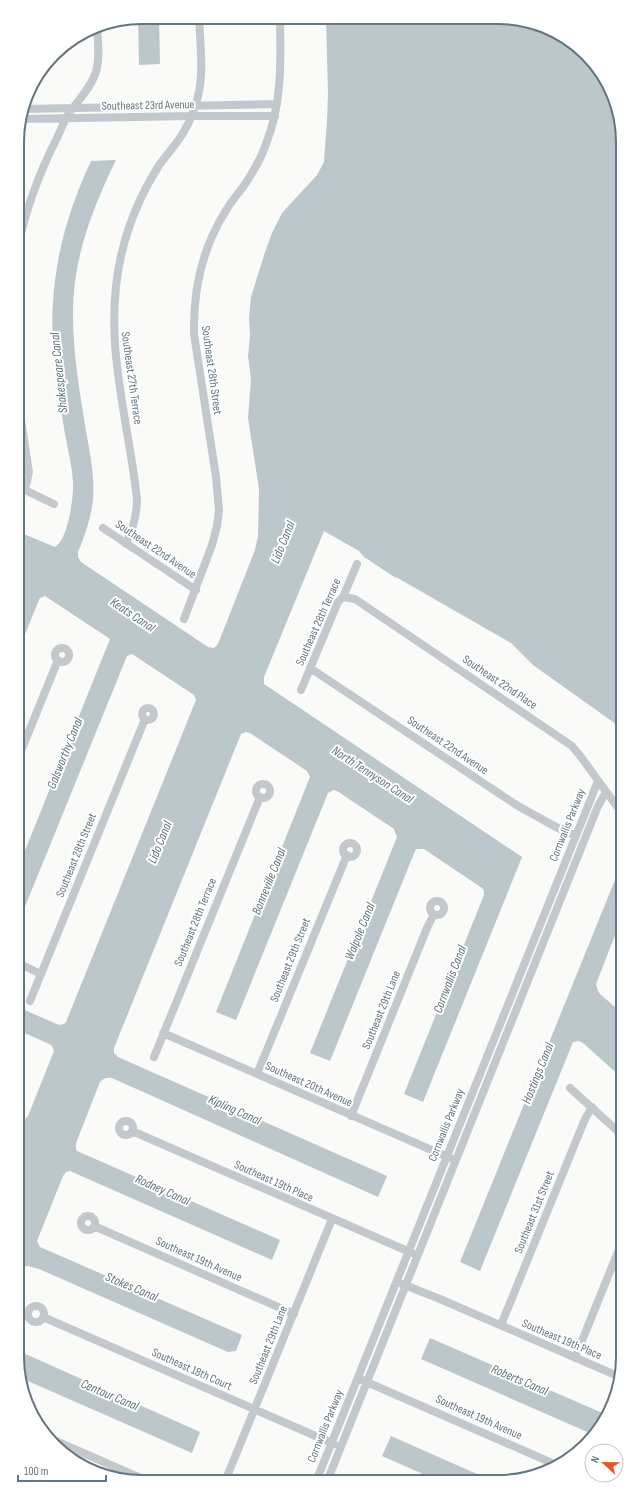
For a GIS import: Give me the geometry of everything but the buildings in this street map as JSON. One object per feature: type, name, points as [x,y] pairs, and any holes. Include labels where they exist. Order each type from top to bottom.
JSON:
[{"type":"street","name":"Southeast 27th Terrace","points":[[126,544],[134,528],[138,499],[115,354],[113,321],[116,281],[126,237],[138,204],[157,168],[184,132],[195,105],[198,95],[200,65],[199,24]]},
{"type":"street","name":"Southeast 28th Street","points":[[184,619],[212,545],[219,510],[216,477],[194,334],[194,314],[197,285],[204,257],[214,232],[226,210],[247,181],[264,150],[277,104],[281,78],[280,24]]},
{"type":"street","points":[[24,219],[38,178],[66,119],[90,86],[96,72],[97,33]]},
{"type":"street","name":"Southeast 23rd Avenue","points":[[29,109],[277,104]]},
{"type":"street","name":"Southeast 23rd Avenue","points":[[26,120],[191,116],[274,116]]},
{"type":"street","points":[[24,439],[29,472],[25,490],[54,504]]},
{"type":"street","name":"Southeast 22nd Avenue","points":[[103,528],[196,590]]},
{"type":"street","name":"Southeast 28th Terrace","points":[[301,690],[338,602],[343,597],[357,564]]},
{"type":"street","name":"Southeast 22nd Place","points":[[343,597],[355,600],[572,746],[616,805]]},
{"type":"street","points":[[24,744],[58,660]]},
{"type":"street","name":"Southeast 22nd Avenue","points":[[310,668],[518,806],[549,824],[576,836]]},
{"type":"street","name":"Southeast 28th Street","points":[[30,1001],[145,719]]},
{"type":"street","name":"Cornwallis Parkway","points":[[319,1475],[598,781]]},
{"type":"street","name":"Cornwallis Parkway","points":[[330,1475],[598,806],[606,792]]},
{"type":"street","name":"Southeast 28th Terrace","points":[[154,1057],[260,797]]},
{"type":"street","name":"Southeast 29th Street","points":[[257,1074],[347,855]]},
{"type":"street","name":"Southeast 29th Lane","points":[[351,1116],[434,914]]},
{"type":"street","points":[[24,966],[41,974]]},
{"type":"street","points":[[506,1009],[515,1013]]},
{"type":"street","name":"Southeast 20th Avenue","points":[[163,1033],[456,1161]]},
{"type":"street","points":[[570,1088],[616,1130]]},
{"type":"street","name":"Southeast 31st Street","points":[[501,1326],[585,1119],[592,1108]]},
{"type":"street","name":"Southeast 19th Place","points":[[132,1131],[418,1255]]},
{"type":"street","name":"Southeast 29th Lane","points":[[228,1475],[332,1219]]},
{"type":"street","name":"Southeast 19th Avenue","points":[[94,1226],[294,1314]]},
{"type":"street","points":[[575,1358],[616,1257]]},
{"type":"street","name":"Southeast 19th Place","points":[[396,1281],[615,1375]]},
{"type":"street","name":"Southeast 18th Court","points":[[44,1317],[341,1446]]},
{"type":"street","name":"Southeast 19th Avenue","points":[[358,1378],[550,1462]]},
{"type":"street","points":[[61,1443],[132,1474]]},
{"type":"water","points":[[138,24],[159,24],[160,64],[139,65]]},
{"type":"water","points":[[326,24],[498,24],[521,26],[536,30],[570,48],[592,70],[607,97],[615,127],[616,142],[616,724],[533,665],[511,643],[396,578],[364,557],[359,551],[324,531],[264,677],[264,684],[522,857],[423,1102],[404,1094],[484,895],[484,891],[482,888],[424,849],[417,849],[330,1061],[310,1053],[397,837],[394,829],[337,791],[334,790],[328,793],[236,1020],[216,1012],[310,777],[307,771],[250,733],[246,732],[241,734],[114,1048],[114,1053],[118,1057],[387,1176],[378,1197],[112,1078],[107,1078],[100,1082],[76,1143],[77,1151],[280,1240],[272,1260],[70,1171],[66,1172],[63,1176],[37,1241],[40,1247],[242,1335],[236,1351],[228,1352],[39,1269],[28,1266],[24,1267],[24,1120],[28,1116],[54,1051],[52,1046],[49,1044],[24,1033],[24,1010],[59,1025],[66,1022],[196,700],[194,695],[132,654],[127,656],[24,909],[24,853],[110,639],[45,596],[40,598],[24,637],[24,534],[55,547],[60,543],[67,527],[71,507],[73,482],[55,368],[52,319],[57,265],[65,230],[83,178],[91,161],[116,160],[99,197],[85,236],[76,275],[73,331],[81,402],[93,474],[93,500],[91,513],[78,552],[78,557],[81,562],[208,647],[214,648],[218,644],[255,550],[258,536],[259,489],[248,418],[251,379],[248,356],[251,297],[272,233],[282,213],[317,175],[324,162],[328,94]]},
{"type":"water","name":"Hastings Canal","points":[[616,877],[616,933],[596,984],[600,994],[616,1008],[616,1073],[583,1043],[579,1041],[573,1042],[480,1271],[460,1262]]},
{"type":"water","name":"Roberts Canal","points":[[430,1338],[602,1413],[589,1433],[421,1359]]},
{"type":"water","name":"Centaur Canal","points":[[24,1353],[200,1432],[192,1453],[27,1380]]},
{"type":"water","points":[[391,1436],[479,1475],[425,1475],[382,1456]]},
{"type":"water label","name":"Shakespeare Canal","points":[[58,373]]},
{"type":"water label","name":"Lido Canal","points":[[282,542]]},
{"type":"water label","name":"Keats Canal","points":[[133,614]]},
{"type":"water label","name":"Galsworthy Canal","points":[[64,753]]},
{"type":"water label","name":"North Tennyson Canal","points":[[373,774]]},
{"type":"water label","name":"Lido Canal","points":[[159,842]]},
{"type":"water label","name":"Bonneville Canal","points":[[268,881]]},
{"type":"water label","name":"Walpole Canal","points":[[359,931]]},
{"type":"water label","name":"Cornwallis Canal","points":[[449,979]]},
{"type":"water label","name":"Kipling Canal","points":[[235,1109]]},
{"type":"water label","name":"Rodney Canal","points":[[163,1189]]},
{"type":"water label","name":"Stokes Canal","points":[[132,1286]]}]
